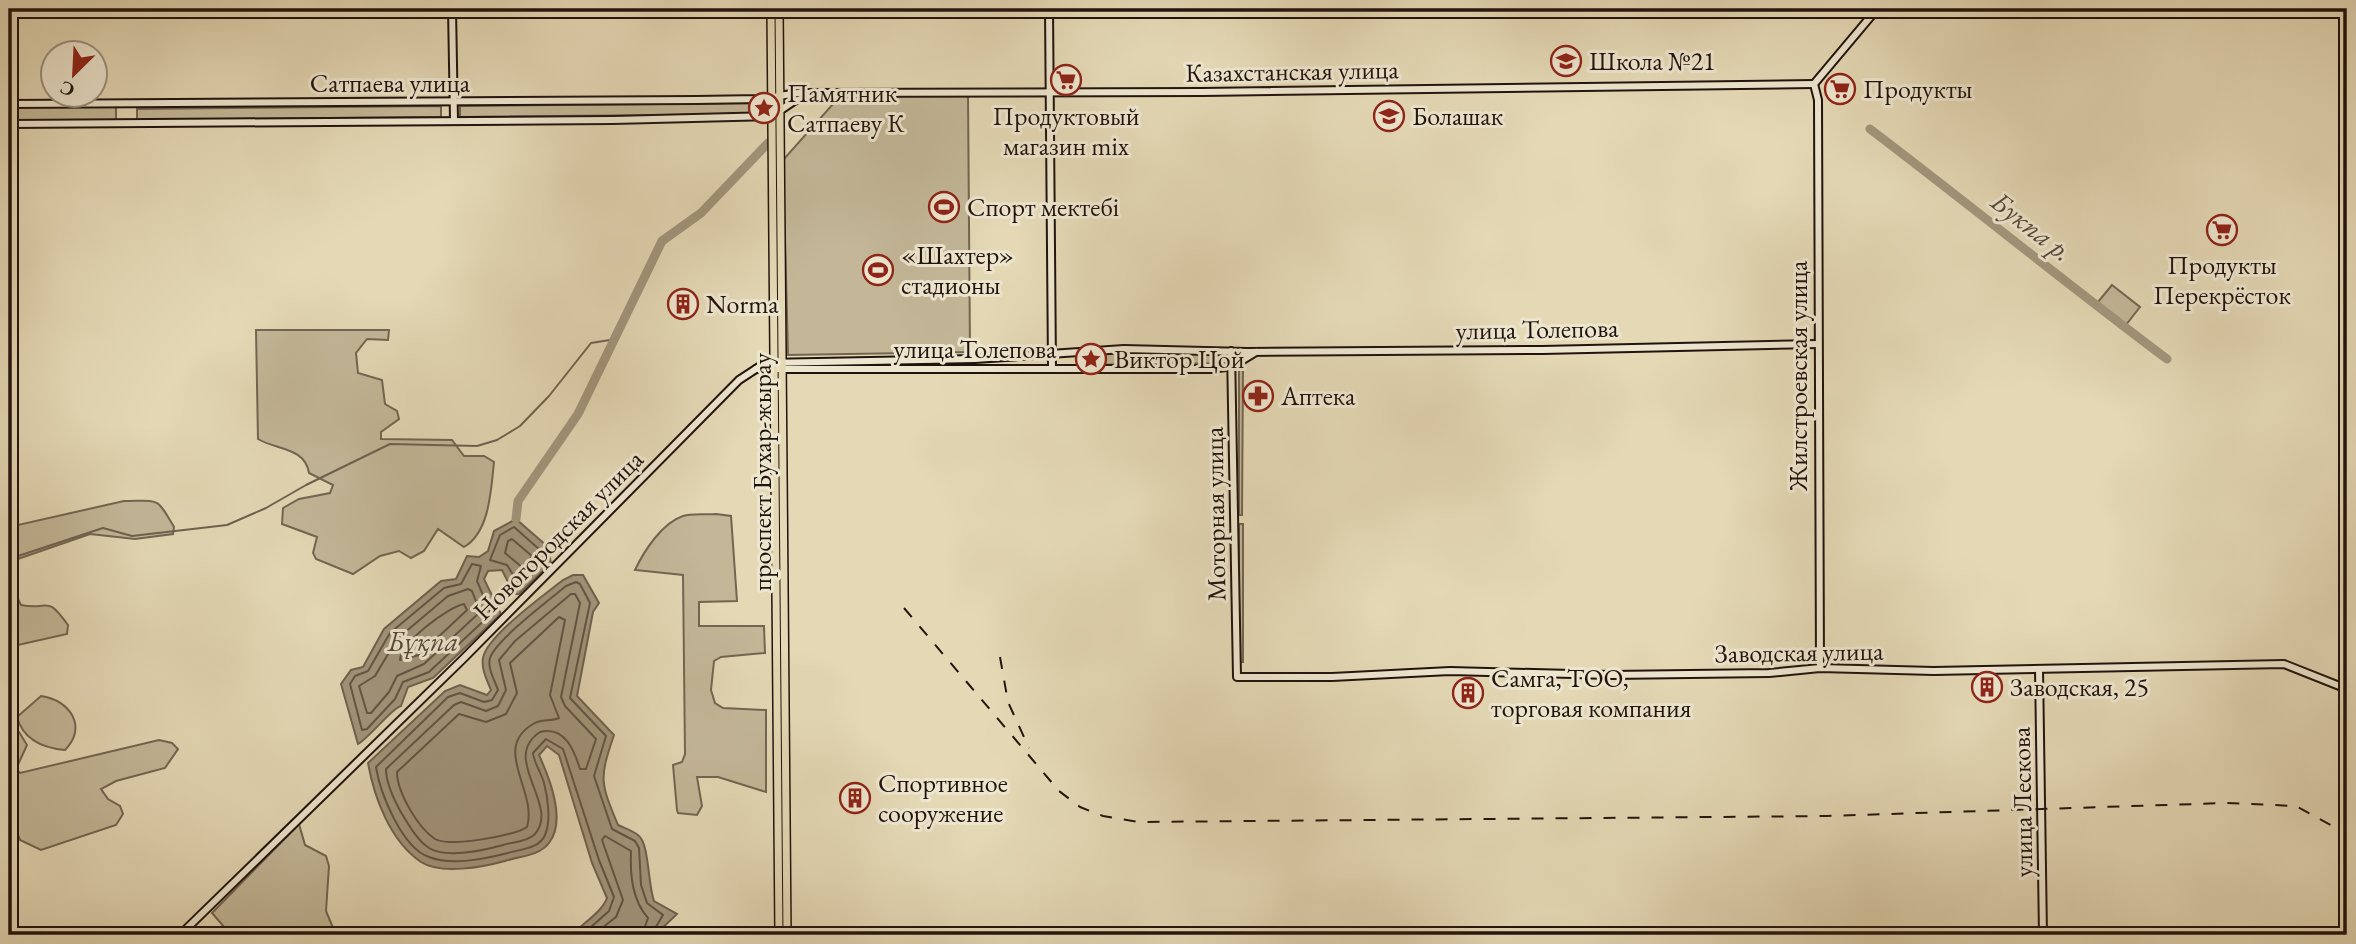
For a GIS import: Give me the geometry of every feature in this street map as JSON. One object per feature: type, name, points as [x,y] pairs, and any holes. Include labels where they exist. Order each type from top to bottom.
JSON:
[{"type":"main road","name":"проспект Бухар-жырау","points":[[771,9],[776,94]]},
{"type":"main road","name":"проспект Бухар-жырау","points":[[779,9],[776,94],[778,365],[787,935]]},
{"type":"main road","name":"проспект Бухар-жырау","points":[[779,935],[780,582]]},
{"type":"street","points":[[452,9],[454,120]]},
{"type":"street","points":[[1049,9],[1052,368]]},
{"type":"street","points":[[1814,84],[1877,9]]},
{"type":"street","name":"Казахстанская улица","points":[[776,94],[1814,84]]},
{"type":"street","name":"Жилстроевская улица","points":[[1814,84],[1818,100],[1820,668]]},
{"type":"street","points":[[776,114],[794,101],[818,93]]},
{"type":"street","name":"Сатпаева улица","points":[[9,104],[760,99],[776,94]]},
{"type":"street","name":"Сатпаева улица","points":[[9,124],[776,114]]},
{"type":"street","name":"улица Толепова","points":[[778,365],[975,359],[1124,349],[1256,352],[1542,350],[1818,344]]},
{"type":"street","name":"Моторная улица","points":[[1231,351],[1237,677]]},
{"type":"street","name":"улица Толепова","points":[[778,365],[1212,369],[1233,366],[1256,352]]},
{"type":"street","name":"Новогородская улица","points":[[180,935],[463,659],[739,380],[758,365],[778,365]]},
{"type":"street","name":"Заводская улица","points":[[1237,677],[1332,677],[1450,671],[1520,674],[1760,673],[1820,668],[1934,671],[2284,664],[2347,689]]},
{"type":"street","name":"улица Лескова","points":[[2039,669],[2043,935]]},
{"type":"shaded area","name":"«Шахтер» стадионы","points":[[968,94],[970,352],[788,355],[783,160],[841,95]]},
{"type":"shaded area","points":[[764,103],[764,114],[460,117],[460,106]]},
{"type":"shaded area","points":[[441,106],[441,117],[137,120],[137,109]]},
{"type":"shaded area","points":[[9,107],[116,107],[116,120],[9,120]]},
{"type":"shaded area","points":[[2112,285],[2140,307],[2125,326],[2097,303]]},
{"type":"shaded area","points":[[256,330],[389,330],[388,340],[367,339],[356,353],[358,373],[382,380],[385,404],[397,411],[399,419],[381,432],[381,439],[452,440],[464,456],[484,456],[494,462],[490,497],[479,531],[464,547],[438,529],[424,551],[411,558],[399,551],[380,556],[353,574],[316,559],[313,553],[317,537],[282,524],[283,508],[299,499],[330,493],[333,485],[309,473],[302,458],[296,454],[258,439]]},
{"type":"shaded area","points":[[1228,353],[1229,363],[1084,365],[1083,354]]},
{"type":"shaded area","points":[[1239,370],[1243,370],[1242,515],[1239,515]]},
{"type":"shaded area","points":[[124,501],[156,502],[174,527],[173,534],[135,539],[90,534],[9,562],[9,527]]},
{"type":"shaded area","points":[[687,515],[731,516],[737,601],[699,602],[699,626],[764,626],[765,653],[721,657],[714,661],[711,690],[715,703],[723,708],[766,710],[766,792],[718,777],[697,777],[702,806],[697,815],[678,813],[673,765],[682,762],[685,754],[683,575],[635,570],[654,538],[675,520]]},
{"type":"shaded area","points":[[1239,524],[1243,524],[1243,662],[1239,662]]},
{"type":"shaded area","points":[[12,587],[21,605],[47,605],[55,609],[68,625],[67,634],[9,647],[9,588]]},
{"type":"shaded area","points":[[41,696],[60,703],[72,716],[75,732],[65,750],[35,741],[20,725],[17,717]]},
{"type":"shaded area","points":[[9,727],[19,732],[27,745],[16,769],[20,773],[159,740],[172,743],[178,749],[165,768],[116,781],[101,789],[108,799],[120,806],[123,814],[116,825],[41,850],[20,840],[9,813]]},
{"type":"shaded area","points":[[299,824],[305,845],[326,856],[329,866],[326,911],[336,935],[231,935],[212,913]]},
{"type":"water","name":"Бұқпа","points":[[516,519],[547,546],[551,563],[519,594],[514,594],[502,570],[488,571],[484,579],[501,614],[433,678],[408,687],[401,706],[358,744],[341,684],[351,670],[363,667],[384,629],[441,581],[456,579],[467,556],[479,557],[488,551],[494,531]]},
{"type":"water","points":[[573,575],[583,575],[599,603],[593,612],[577,696],[614,735],[604,771],[608,799],[618,825],[642,840],[654,901],[677,914],[655,935],[572,935],[597,913],[607,898],[592,863],[559,755],[547,746],[539,755],[556,811],[554,834],[549,843],[540,851],[529,855],[462,869],[429,866],[400,842],[379,804],[368,763],[445,691],[460,685],[487,695],[491,690],[483,658],[487,649],[517,616]]},
{"type":"waterway","name":"Букпа р.","points":[[1870,129],[2167,359]]},
{"type":"waterway","name":"Бұқпа","points":[[516,519],[518,501],[578,414],[662,241],[701,213],[768,143]]},
{"type":"waterway","points":[[9,559],[103,528],[132,536],[227,525],[266,508],[390,444],[477,446],[497,440],[520,426],[549,396],[591,343],[616,339]]},
{"type":"railway","points":[[904,608],[1059,791],[1080,807],[1103,816],[1138,822],[1827,816],[2226,803],[2296,806],[2347,834]]},
{"type":"railway","points":[[1000,657],[1008,702],[1029,748]]},
{"type":"place","name":"Школа №21","points":[[1566,61]]},
{"type":"place","name":"Продуктовый магазин mix","points":[[1066,80]]},
{"type":"place","name":"Продукты","points":[[1840,89]]},
{"type":"place","name":"Памятник Сатпаеву К","points":[[764,108]]},
{"type":"place","name":"Болашак","points":[[1389,116]]},
{"type":"place","name":"Спорт мектебі","points":[[944,207]]},
{"type":"place","name":"Продукты Перекрёсток","points":[[2222,230]]},
{"type":"place","name":"«Шахтер» стадионы","points":[[878,270]]},
{"type":"place","name":"Norma","points":[[683,304]]},
{"type":"place","name":"Виктор Цой","points":[[1091,359]]},
{"type":"place","name":"Аптека","points":[[1258,396]]},
{"type":"place","name":"Заводская, 25","points":[[1987,687]]},
{"type":"place","name":"Самга, ТОО, торговая компания","points":[[1468,693]]},
{"type":"place","name":"Спортивное сооружение","points":[[855,798]]}]
